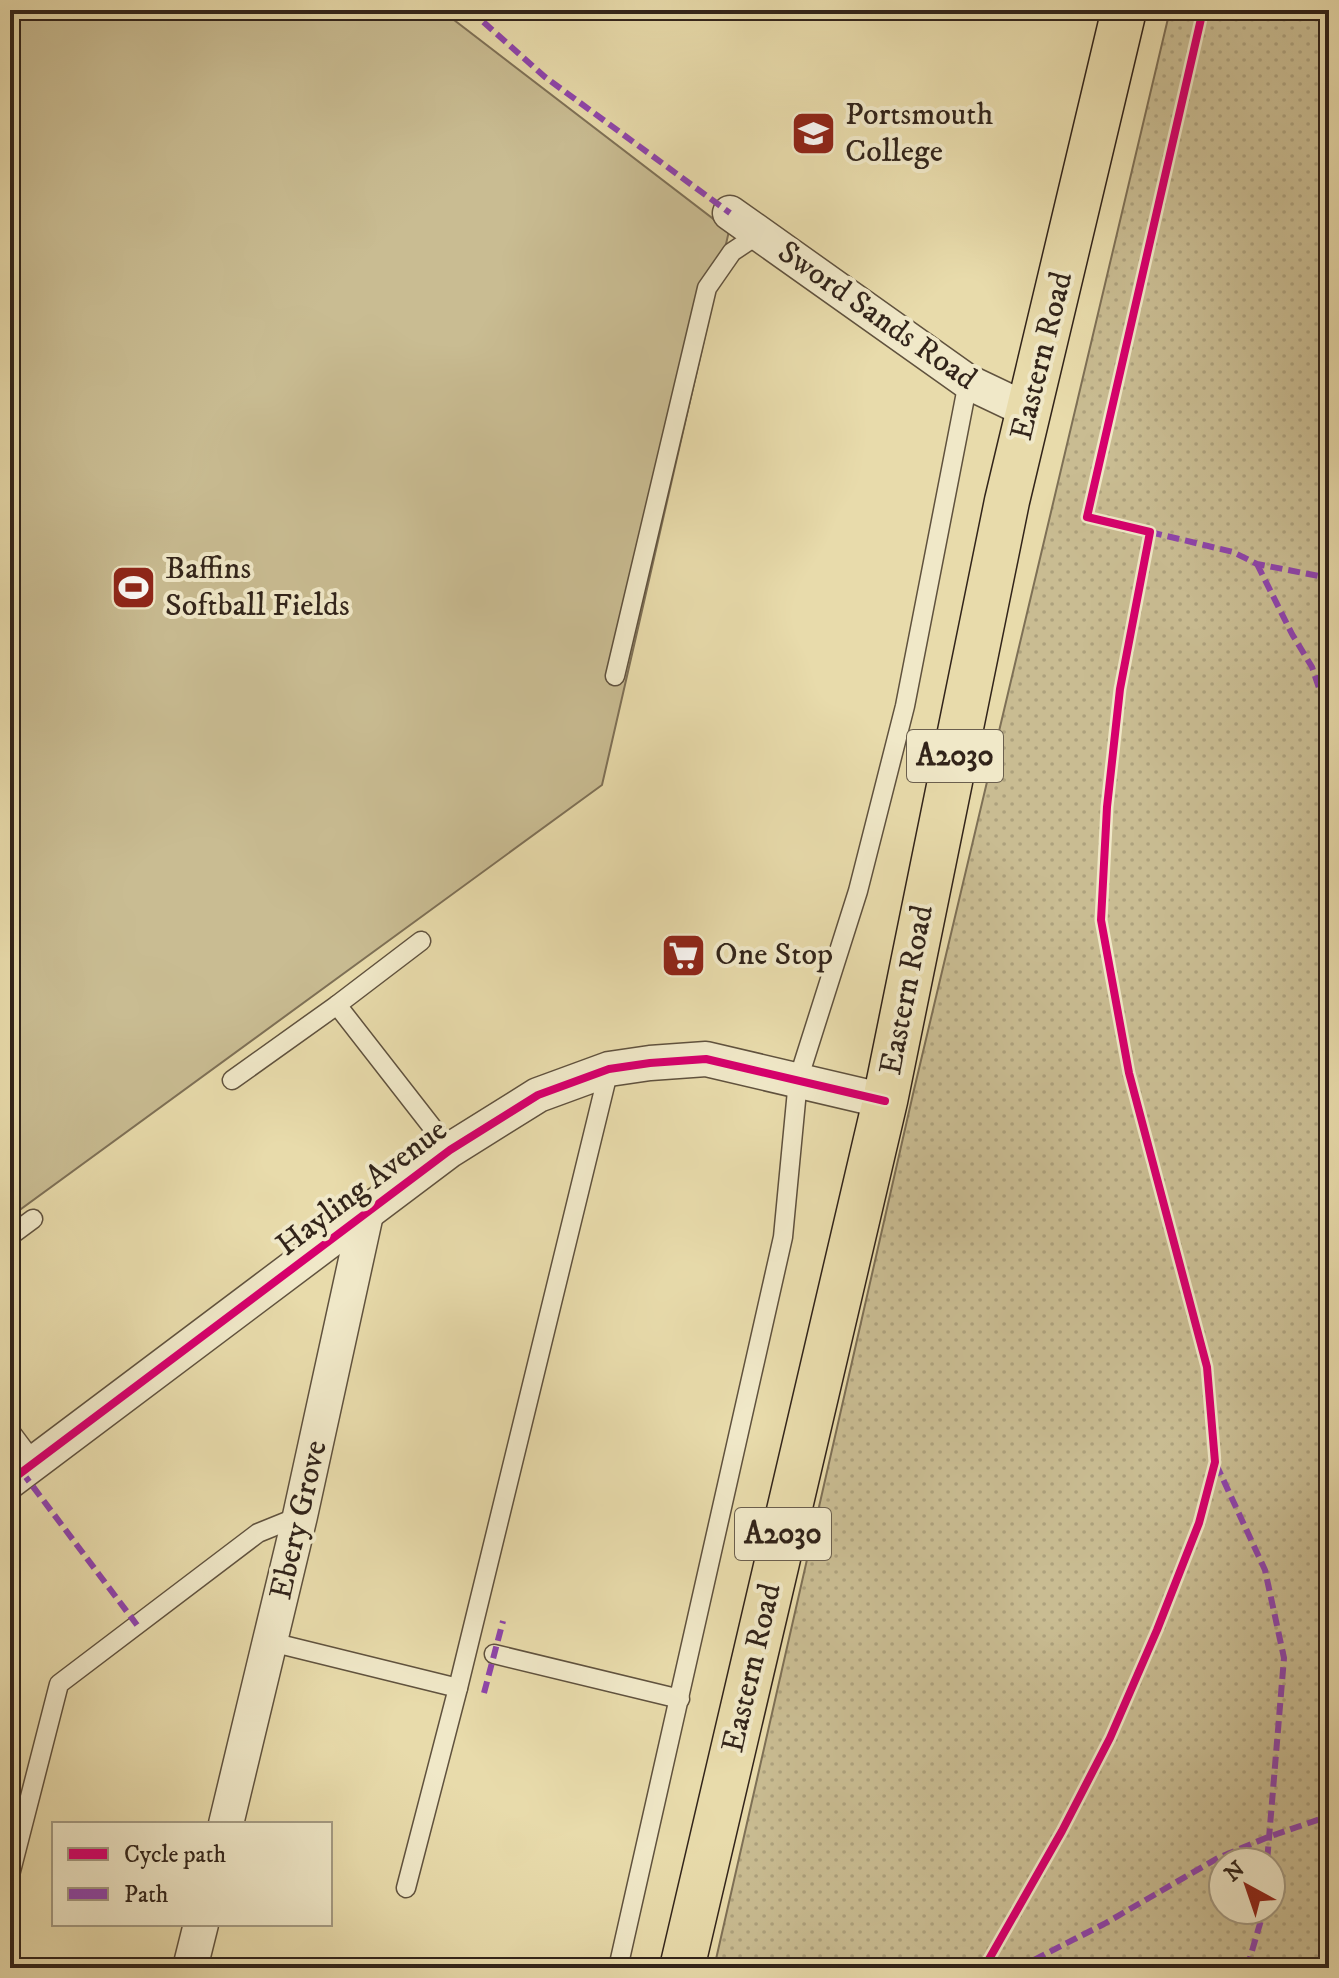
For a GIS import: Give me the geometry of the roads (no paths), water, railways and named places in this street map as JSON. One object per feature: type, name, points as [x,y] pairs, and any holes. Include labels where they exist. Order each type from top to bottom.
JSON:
[{"type":"main road","name":"Eastern Road","points":[[682,1968],[885,1101],[1007,501],[1124,10]]},
{"type":"street","name":"Sword Sands Road","points":[[730,213],[968,382],[1029,411]]},
{"type":"street","name":"Hayling Avenue","points":[[22,1472],[450,1150],[538,1095],[609,1069],[706,1059],[885,1101]]},
{"type":"street","name":"Ebery Grove","points":[[226,1822],[300,1516],[366,1214]]},
{"type":"street","points":[[190,1968],[200,1926]]},
{"type":"lane","points":[[615,676],[707,288],[732,252],[759,234]]},
{"type":"lane","points":[[618,1968],[783,1237],[798,1080],[858,891],[905,706],[968,382]]},
{"type":"lane","points":[[232,1080],[421,941]]},
{"type":"lane","points":[[337,1005],[450,1150]]},
{"type":"lane","points":[[406,1888],[609,1069]]},
{"type":"lane","points":[[10,1236],[33,1219]]},
{"type":"lane","points":[[10,1431],[22,1472]]},
{"type":"lane","points":[[10,1875],[59,1684],[258,1533],[300,1516]]},
{"type":"lane","points":[[271,1642],[458,1688]]},
{"type":"lane","points":[[494,1654],[680,1699]]},
{"type":"place","name":"Portsmouth College","points":[[814,133]]},
{"type":"place","name":"Baffins Softball Fields","points":[[134,587]]},
{"type":"place","name":"One Stop","points":[[684,955]]}]
